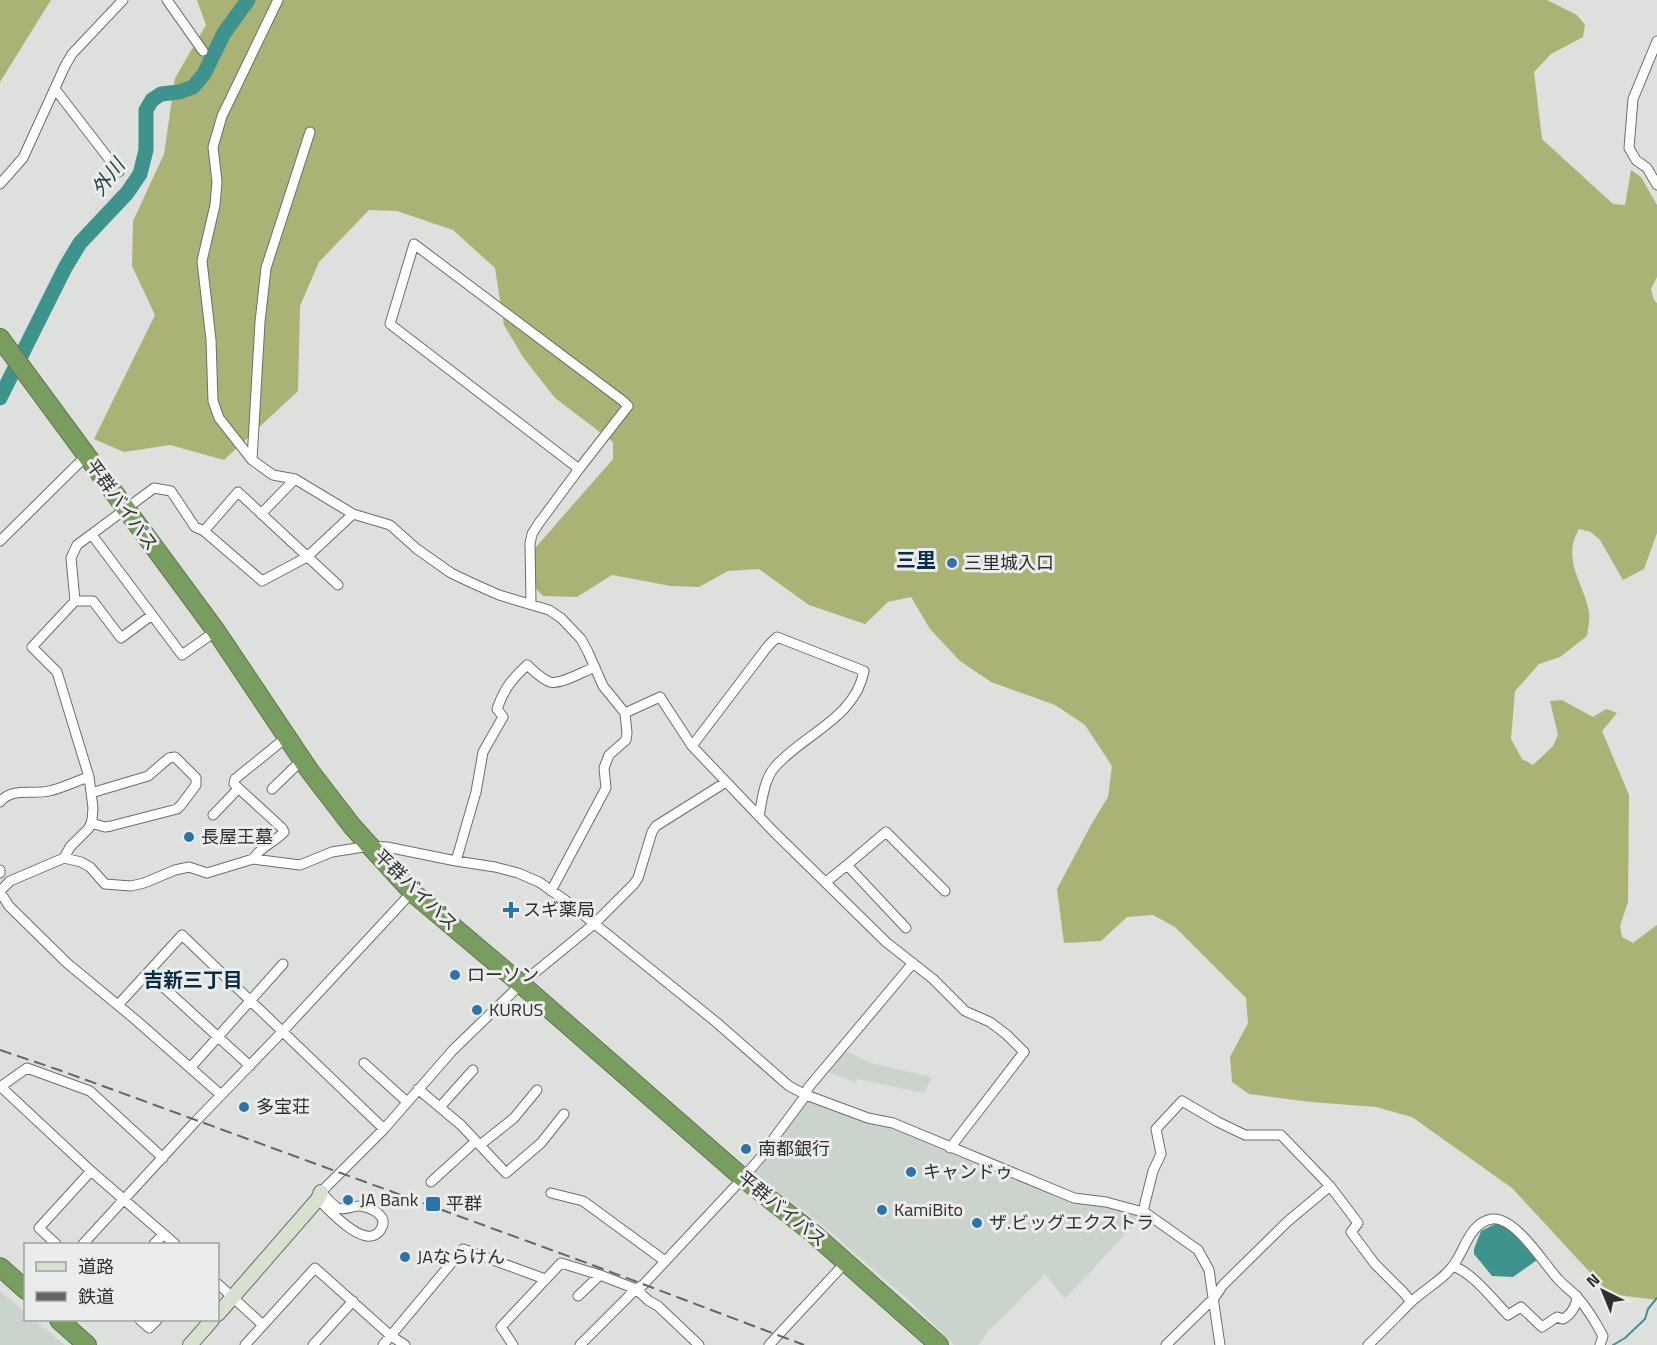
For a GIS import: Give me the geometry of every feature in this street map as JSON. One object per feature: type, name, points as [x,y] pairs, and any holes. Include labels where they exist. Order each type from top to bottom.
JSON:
[{"type":"highway","name":"平群バイパス","points":[[5,345],[216,631],[302,760],[352,826],[412,892],[743,1178],[814,1234],[939,1345]]},
{"type":"highway","points":[[0,1267],[24,1288]]},
{"type":"highway","points":[[60,1321],[87,1345]]},
{"type":"street","points":[[0,184],[24,158],[72,54],[123,0]]},
{"type":"street","points":[[167,0],[203,51]]},
{"type":"street","points":[[278,0],[222,116],[213,147],[217,182],[215,205],[202,261],[211,340],[213,401],[219,418],[252,460],[273,475],[295,479],[353,514],[390,525],[451,573],[499,595],[549,610],[561,618],[581,639],[603,686],[625,713],[627,734],[626,740],[609,755],[604,768],[606,788],[551,891]]},
{"type":"street","points":[[1657,41],[1633,99],[1629,148],[1636,160],[1647,168],[1657,185]]},
{"type":"street","points":[[55,89],[119,172]]},
{"type":"street","points":[[252,460],[259,332],[266,268],[310,132]]},
{"type":"street","points":[[531,603],[530,544],[532,534],[628,406],[414,244],[390,324],[579,469]]},
{"type":"street","points":[[2,535],[86,456]]},
{"type":"street","points":[[261,513],[295,479]]},
{"type":"street","points":[[75,601],[71,558],[77,545],[154,488],[171,491],[195,527],[204,531],[262,581],[308,557],[353,514]]},
{"type":"street","points":[[204,531],[238,492],[338,585]]},
{"type":"street","points":[[92,535],[182,655],[216,631]]},
{"type":"street","points":[[64,858],[70,847],[89,828],[93,808],[92,793],[57,672],[32,647],[75,601],[93,601],[121,638],[152,615]]},
{"type":"street","points":[[692,746],[777,637],[864,671],[863,679],[850,702],[827,726],[797,747],[773,769],[759,816]]},
{"type":"street","points":[[456,861],[476,792],[483,752],[503,717],[496,709],[511,680],[527,665],[552,683],[560,682],[595,666]]},
{"type":"street","points":[[625,713],[660,696],[692,746],[886,942],[933,979],[965,1011],[990,1022],[1024,1052],[950,1148]]},
{"type":"street","points":[[253,859],[256,852],[284,832],[238,789],[234,784],[235,779],[287,738]]},
{"type":"street","points":[[91,823],[111,826],[177,809],[196,785],[196,778],[175,757],[169,758],[148,776],[92,793]]},
{"type":"street","points":[[272,789],[302,760]]},
{"type":"street","points":[[0,802],[5,796],[11,794],[48,792],[89,777]]},
{"type":"street","points":[[219,1313],[320,1196],[384,1129],[453,1050],[521,984],[594,924],[634,884],[656,826],[726,782]]},
{"type":"street","points":[[213,815],[238,789]]},
{"type":"street","points":[[826,882],[886,832],[945,891]]},
{"type":"street","points":[[221,1095],[67,963],[9,906],[0,891],[10,881],[64,858],[90,867],[105,884],[131,886],[189,867],[207,873],[253,859],[300,865],[332,852],[370,846],[387,847],[518,873],[539,882],[594,924],[716,1022],[789,1086],[806,1095],[868,1118],[893,1124],[1074,1198],[1106,1202],[1143,1212],[1198,1250],[1209,1270],[1220,1345]]},
{"type":"street","points":[[847,865],[906,928]]},
{"type":"street","points":[[85,1243],[412,892]]},
{"type":"street","points":[[118,1005],[182,935],[384,1129]]},
{"type":"street","points":[[585,1344],[636,1289],[644,1285],[743,1178],[772,1144],[806,1095],[808,1088],[913,963]]},
{"type":"street","points":[[191,1067],[283,964]]},
{"type":"street","points":[[148,973],[249,1066]]},
{"type":"street","points":[[364,1063],[406,1102]]},
{"type":"street","points":[[163,1158],[90,1091],[27,1068],[0,1087],[173,1243]]},
{"type":"street","points":[[440,1107],[473,1070]]},
{"type":"street","points":[[418,1089],[461,1125],[506,1173],[541,1143],[564,1114]]},
{"type":"street","points":[[431,1182],[478,1143],[514,1118],[537,1090]]},
{"type":"street","points":[[1143,1212],[1153,1171],[1161,1154],[1156,1129],[1182,1101],[1245,1135],[1281,1135],[1330,1186],[1358,1223],[1351,1232],[1375,1264],[1411,1302]]},
{"type":"street","points":[[54,1243],[39,1228],[91,1171]]},
{"type":"street","points":[[1166,1345],[1287,1222],[1330,1186]]},
{"type":"street","points":[[551,1193],[583,1201],[665,1261]]},
{"type":"street","points":[[320,1196],[337,1208],[362,1206],[379,1213],[384,1223],[377,1234],[372,1237],[353,1230],[320,1196]]},
{"type":"street","points":[[1368,1345],[1401,1315],[1411,1302],[1453,1266],[1469,1236],[1478,1226],[1491,1219],[1503,1220],[1531,1246],[1558,1280],[1577,1296],[1603,1336],[1600,1345]]},
{"type":"street","points":[[156,1243],[164,1234]]},
{"type":"street","points":[[383,1345],[464,1249],[545,1279]]},
{"type":"street","points":[[769,1345],[846,1262]]},
{"type":"street","points":[[513,1345],[501,1327],[561,1263],[636,1289],[658,1306],[699,1345]]},
{"type":"street","points":[[1453,1266],[1468,1275],[1508,1315],[1521,1307],[1542,1327],[1557,1317],[1563,1319],[1567,1317],[1577,1303],[1577,1296]]},
{"type":"street","points":[[245,1345],[315,1268],[391,1336],[405,1345]]},
{"type":"street","points":[[578,1296],[600,1275]]},
{"type":"street","points":[[219,1285],[263,1325]]},
{"type":"street","points":[[313,1345],[353,1302]]},
{"type":"street","points":[[141,1321],[149,1328],[156,1321]]},
{"type":"street","points":[[190,1345],[212,1321]]},
{"type":"shaded area","points":[[843,1050],[874,1064],[932,1077],[924,1093],[857,1079],[855,1083],[826,1071]]},
{"type":"shaded area","name":"ザ.ビッグエクストラ","points":[[806,1100],[894,1127],[1054,1196],[1104,1205],[1142,1216],[1065,1299],[1045,1274],[978,1345],[954,1345],[911,1302],[822,1225],[751,1174]]},
{"type":"shaded area","points":[[0,1291],[24,1311],[24,1321],[35,1321],[65,1345],[0,1345]]},
{"type":"green space","points":[[0,0],[51,0],[0,82]]},
{"type":"green space","points":[[197,0],[1547,0],[1577,15],[1585,25],[1583,37],[1551,54],[1534,72],[1542,139],[1613,204],[1625,205],[1631,170],[1641,177],[1657,205],[1657,277],[1651,289],[1657,303],[1657,533],[1644,569],[1623,580],[1600,540],[1591,532],[1579,529],[1572,551],[1575,571],[1589,612],[1587,636],[1560,657],[1539,664],[1515,691],[1511,739],[1522,759],[1533,765],[1553,746],[1558,735],[1550,701],[1562,700],[1593,717],[1606,709],[1617,713],[1602,731],[1629,795],[1628,902],[1620,926],[1622,937],[1633,943],[1657,925],[1657,1300],[1610,1294],[1512,1188],[1412,1117],[1376,1107],[1249,1094],[1232,1082],[1230,1057],[1248,1023],[1246,998],[1175,927],[1153,915],[1127,917],[1101,941],[1064,943],[1057,889],[1108,797],[1112,766],[1085,725],[1055,705],[991,682],[960,661],[930,629],[911,597],[888,602],[865,624],[809,605],[759,569],[728,571],[699,587],[671,586],[612,575],[577,597],[543,596],[526,578],[536,547],[613,459],[613,442],[555,398],[523,357],[504,325],[495,268],[453,230],[397,211],[369,210],[319,262],[300,306],[298,391],[224,460],[170,445],[124,452],[94,439],[155,315],[132,266],[133,221],[164,154],[175,78],[206,25]]},
{"type":"water","points":[[1497,1223],[1511,1231],[1537,1260],[1513,1277],[1492,1276],[1474,1254],[1481,1231]]},
{"type":"waterway","name":"外川","points":[[0,398],[66,266],[80,243],[127,193],[140,174],[146,150],[146,110],[152,100],[161,94],[179,92],[193,87],[204,74],[224,33],[248,0]]},
{"type":"waterway","points":[[1613,1345],[1625,1338],[1645,1319],[1648,1309],[1657,1298]]},
{"type":"railway","points":[[0,1050],[587,1263],[804,1345]]},
{"type":"place","name":"三里城入口","points":[[952,563]]},
{"type":"place","name":"長屋王墓","points":[[189,837]]},
{"type":"place","name":"スギ薬局","points":[[511,910]]},
{"type":"place","name":"ローソン","points":[[455,975]]},
{"type":"place","name":"KURUS","points":[[477,1010]]},
{"type":"place","name":"多宝荘","points":[[244,1107]]},
{"type":"place","name":"南都銀行","points":[[746,1149]]},
{"type":"place","name":"キャンドゥ","points":[[911,1172]]},
{"type":"place","name":"JA Bank","points":[[348,1200]]},
{"type":"place","name":"平群","points":[[433,1204]]},
{"type":"place","name":"KamiBito","points":[[882,1210]]},
{"type":"place","name":"ザ.ビッグエクストラ","points":[[977,1223]]},
{"type":"place","name":"JAならけん","points":[[405,1257]]},
{"type":"district","name":"三里","points":[[916,560]]},
{"type":"district","name":"吉新三丁目","points":[[193,980]]}]
